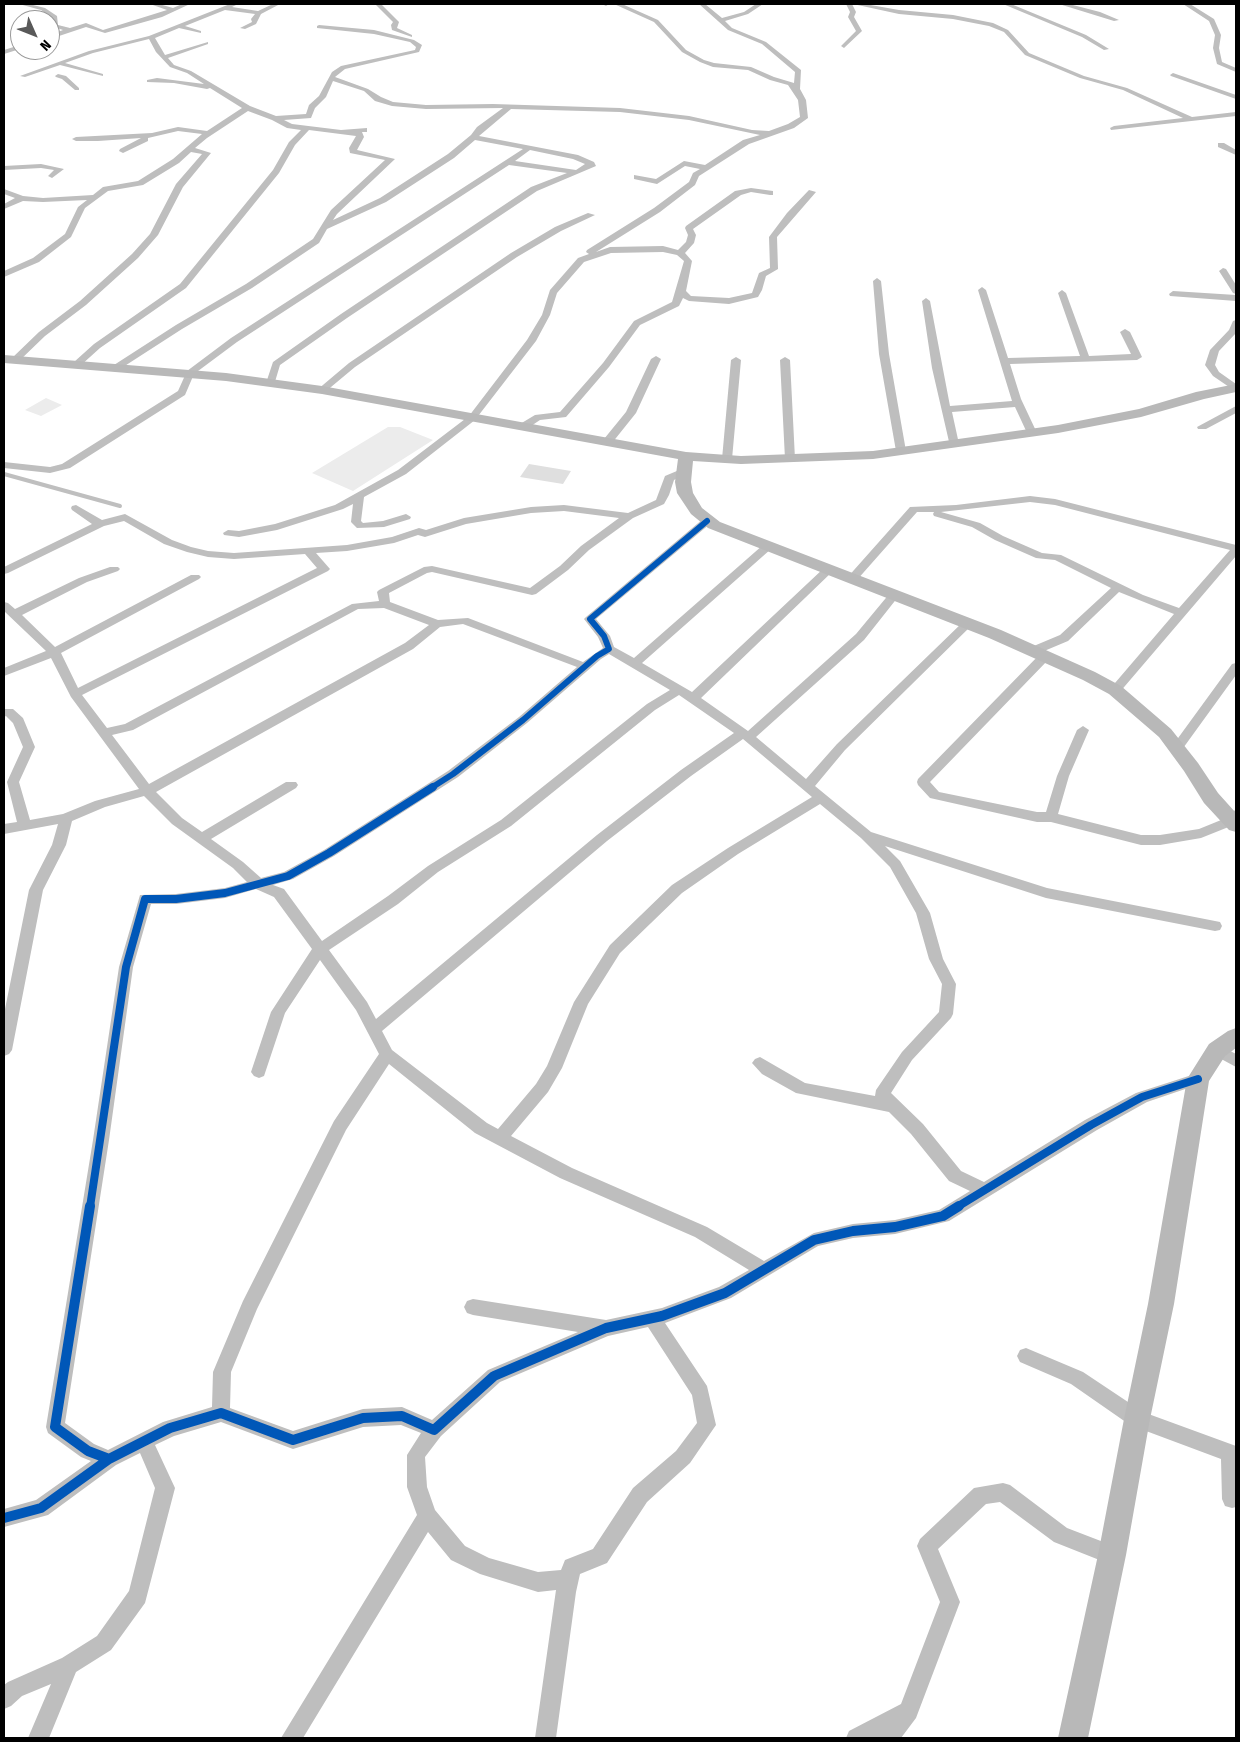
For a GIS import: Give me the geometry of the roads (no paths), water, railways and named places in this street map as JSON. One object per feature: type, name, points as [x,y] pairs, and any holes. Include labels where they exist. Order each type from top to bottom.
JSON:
[{"type":"main road","points":[[10,360],[190,373],[322,390],[608,441],[685,464],[727,459],[790,459],[873,455],[954,444],[1032,433],[1141,413],[1201,395],[1236,388]]},
{"type":"main road","points":[[685,464],[683,482],[688,498],[696,511],[707,521],[723,530],[968,623],[1089,676],[1115,690],[1146,714],[1165,733],[1211,798],[1235,820]]},
{"type":"main road","points":[[1073,1738],[1112,1555],[1137,1419],[1161,1304],[1198,1079],[1230,1049]]},
{"type":"street","points":[[22,4],[40,7],[55,17],[54,24],[56,26],[71,30]]},
{"type":"street","points":[[153,4],[173,10]]},
{"type":"street","points":[[60,34],[86,25],[103,32],[160,16],[187,4]]},
{"type":"street","points":[[23,76],[91,52],[151,37],[235,4]]},
{"type":"street","points":[[243,28],[254,23],[256,21],[254,19],[259,13],[277,4]]},
{"type":"street","points":[[378,4],[396,22],[394,29],[413,37],[412,41]]},
{"type":"street","points":[[228,533],[239,534],[277,527],[339,507],[402,472],[472,418],[531,341],[546,314],[553,292],[591,251],[657,210],[692,183],[696,175],[746,142],[790,126],[804,118],[802,100],[790,82],[772,79],[749,68],[713,65],[702,61],[684,51],[656,21],[617,4]]},
{"type":"street","points":[[702,4],[720,22],[730,29],[764,43],[799,72],[796,89]]},
{"type":"street","points":[[720,22],[746,13],[760,4]]},
{"type":"street","points":[[844,46],[859,32],[851,17],[853,12],[849,4]]},
{"type":"street","points":[[856,4],[898,12],[953,17],[991,24],[1006,31],[1027,54],[1082,77],[1125,89],[1191,119]]},
{"type":"street","points":[[1006,4],[1077,33],[1106,49]]},
{"type":"street","points":[[1062,4],[1098,13],[1116,20]]},
{"type":"street","points":[[1186,4],[1212,20],[1218,35],[1216,48],[1219,64],[1236,70]]},
{"type":"street","points":[[225,8],[259,13]]},
{"type":"street","points":[[160,16],[176,27],[199,32]]},
{"type":"street","points":[[275,118],[308,116],[312,107],[322,97],[334,73],[343,67],[417,51],[420,46],[412,41],[374,32],[319,27]]},
{"type":"street","points":[[117,367],[263,277],[316,241],[334,212],[392,159],[354,151],[353,148],[360,137],[359,134],[290,126],[275,118],[247,108],[189,72],[172,66],[158,50],[151,37]]},
{"type":"street","points":[[165,57],[206,43]]},
{"type":"street","points":[[61,63],[72,69],[101,75]]},
{"type":"street","points":[[72,69],[54,77],[64,77],[77,89]]},
{"type":"street","points":[[1172,75],[1236,97]]},
{"type":"street","points":[[141,76],[153,80],[218,89]]},
{"type":"street","points":[[331,78],[366,90],[378,99],[392,104],[426,107],[602,109],[689,118],[752,132],[768,133]]},
{"type":"street","points":[[4,274],[36,260],[68,235],[82,207],[106,189],[140,182],[152,177],[209,133],[247,108]]},
{"type":"street","points":[[324,227],[383,200],[451,156],[474,137],[480,129],[508,108]]},
{"type":"street","points":[[1114,128],[1236,114]]},
{"type":"street","points":[[78,364],[97,346],[183,286],[276,171],[292,144],[307,128]]},
{"type":"street","points":[[76,139],[152,135],[178,129],[209,133]]},
{"type":"street","points":[[341,132],[364,130]]},
{"type":"street","points":[[123,151],[152,135]]},
{"type":"street","points":[[474,137],[575,157],[590,164],[580,170],[507,162]]},
{"type":"street","points":[[1221,145],[1236,153]]},
{"type":"street","points":[[4,465],[50,470],[66,466],[182,393],[190,373],[234,340],[529,148]]},
{"type":"street","points":[[10,360],[83,303],[135,256],[154,235],[179,186],[207,153],[189,149]]},
{"type":"street","points":[[272,383],[276,364],[294,350],[534,189],[600,163]]},
{"type":"street","points":[[637,177],[657,182],[684,163],[707,168]]},
{"type":"street","points":[[4,168],[41,166],[60,169],[52,176]]},
{"type":"street","points":[[4,190],[22,198],[82,207]]},
{"type":"street","points":[[680,252],[690,243],[692,235],[689,228],[738,193],[751,190],[770,193]]},
{"type":"street","points":[[681,292],[689,298],[713,301],[728,301],[755,295],[762,275],[774,269],[773,237],[790,215],[812,192]]},
{"type":"street","points":[[43,200],[95,197]]},
{"type":"street","points":[[4,208],[22,198]]},
{"type":"street","points":[[322,390],[352,365],[524,248],[558,229],[591,215]]},
{"type":"street","points":[[524,426],[538,417],[563,415],[606,365],[637,323],[676,304],[681,292],[688,261],[680,252],[663,249],[634,248],[610,250],[581,260]]},
{"type":"street","points":[[1223,271],[1236,291]]},
{"type":"street","points":[[877,281],[884,354],[901,451]]},
{"type":"street","points":[[982,290],[1018,404],[1032,433]]},
{"type":"street","points":[[1062,293],[1085,357]]},
{"type":"street","points":[[1173,294],[1236,298]]},
{"type":"street","points":[[926,301],[937,368],[954,444]]},
{"type":"street","points":[[1236,323],[1233,330],[1214,350],[1210,365],[1216,374],[1236,388]]},
{"type":"street","points":[[1004,360],[1137,357],[1125,332]]},
{"type":"street","points":[[608,441],[631,414],[656,359]]},
{"type":"street","points":[[727,459],[736,360]]},
{"type":"street","points":[[785,360],[790,459]]},
{"type":"street","points":[[946,408],[1018,404]]},
{"type":"street","points":[[1202,427],[1236,409]]},
{"type":"street","points":[[384,604],[383,592],[424,570],[432,569],[532,592],[564,568],[585,548],[629,516],[660,502],[669,478],[685,464]]},
{"type":"street","points":[[359,496],[356,522],[361,526],[384,524],[406,517]]},
{"type":"street","points":[[852,579],[914,509],[940,509],[1030,499],[1092,510],[1112,518],[1144,524],[1236,548],[1115,690]]},
{"type":"street","points":[[76,508],[100,524]]},
{"type":"street","points":[[4,571],[100,524],[125,517],[168,542],[187,549],[208,554],[234,556],[347,548],[394,540],[419,531],[425,534],[464,521],[499,514],[541,513],[564,508],[629,516]]},
{"type":"street","points":[[908,517],[930,512],[960,519],[1040,556],[1057,557],[1139,597],[1182,613]]},
{"type":"street","points":[[707,521],[590,619],[604,636],[609,649],[692,698],[746,735],[866,835],[894,864],[923,913],[936,958],[949,984],[946,1014],[907,1056],[882,1094],[917,1128],[955,1176],[985,1190]]},
{"type":"street","points":[[635,663],[767,547]]},
{"type":"street","points":[[75,694],[324,569],[308,551]]},
{"type":"street","points":[[114,569],[7,607],[54,652],[75,694],[147,790],[177,821],[238,866],[259,885],[279,893],[319,950],[362,1006],[388,1054],[481,1128],[566,1173],[701,1232],[765,1270]]},
{"type":"street","points":[[692,698],[728,667],[828,570]]},
{"type":"street","points":[[4,672],[54,652],[195,576]]},
{"type":"street","points":[[1119,586],[1064,638],[1039,654],[923,782],[935,795],[1037,818],[1051,817],[1141,840],[1160,840],[1201,833],[1235,820]]},
{"type":"street","points":[[374,1029],[602,838],[686,773],[746,735],[860,636],[894,595]]},
{"type":"street","points":[[105,732],[129,727],[356,606],[384,604],[437,624],[464,620],[584,666]]},
{"type":"street","points":[[807,786],[841,747],[968,623]]},
{"type":"street","points":[[4,829],[66,818],[100,804],[147,790],[409,646],[437,624]]},
{"type":"street","points":[[109,1459],[88,1451],[55,1427],[101,1140],[126,966],[145,899],[176,899],[225,893],[288,876],[329,853],[453,774],[522,720],[584,666],[609,649]]},
{"type":"street","points":[[1176,748],[1236,667]]},
{"type":"street","points":[[259,1072],[278,1012],[319,950],[393,900],[433,869],[506,822],[651,707],[679,690]]},
{"type":"street","points":[[4,713],[9,712],[18,721],[29,747],[13,782],[25,826]]},
{"type":"street","points":[[1051,817],[1063,776],[1083,730]]},
{"type":"street","points":[[201,838],[291,785]]},
{"type":"street","points":[[500,1138],[542,1088],[554,1068],[581,1002],[616,949],[677,889],[733,851],[821,798]]},
{"type":"street","points":[[4,1050],[36,890],[59,845],[66,818]]},
{"type":"street","points":[[866,835],[1046,892],[1215,926]]},
{"type":"street","points":[[222,1413],[222,1372],[250,1307],[340,1126],[388,1054]]},
{"type":"street","points":[[760,1063],[767,1070],[802,1089],[894,1106]]},
{"type":"street","points":[[569,1579],[538,1582],[487,1568],[458,1553],[427,1516],[417,1487],[416,1455],[434,1430],[494,1376],[606,1328],[652,1318],[725,1293],[814,1240],[854,1231],[895,1227],[943,1216],[1091,1125],[1142,1097],[1198,1079]]},
{"type":"street","points":[[472,1307],[606,1328]]},
{"type":"street","points":[[546,1738],[572,1567],[600,1556],[640,1495],[683,1458],[707,1425],[702,1392],[652,1318]]},
{"type":"street","points":[[1026,1356],[1077,1378],[1137,1419],[1230,1453],[1232,1499]]},
{"type":"street","points":[[4,1518],[41,1508],[109,1459],[170,1428],[222,1413],[293,1440],[363,1418],[402,1416],[434,1430]]},
{"type":"street","points":[[4,1699],[15,1689],[69,1665],[104,1643],[138,1596],[165,1488],[144,1441]]},
{"type":"street","points":[[888,1738],[909,1711],[950,1602],[927,1546],[981,1495],[1003,1492],[1061,1535],[1112,1555]]},
{"type":"street","points":[[291,1738],[427,1516]]},
{"type":"street","points":[[38,1738],[69,1665]]},
{"type":"street","points":[[856,1738],[909,1711]]},
{"type":"waterway","points":[[4,474],[120,506]]}]
